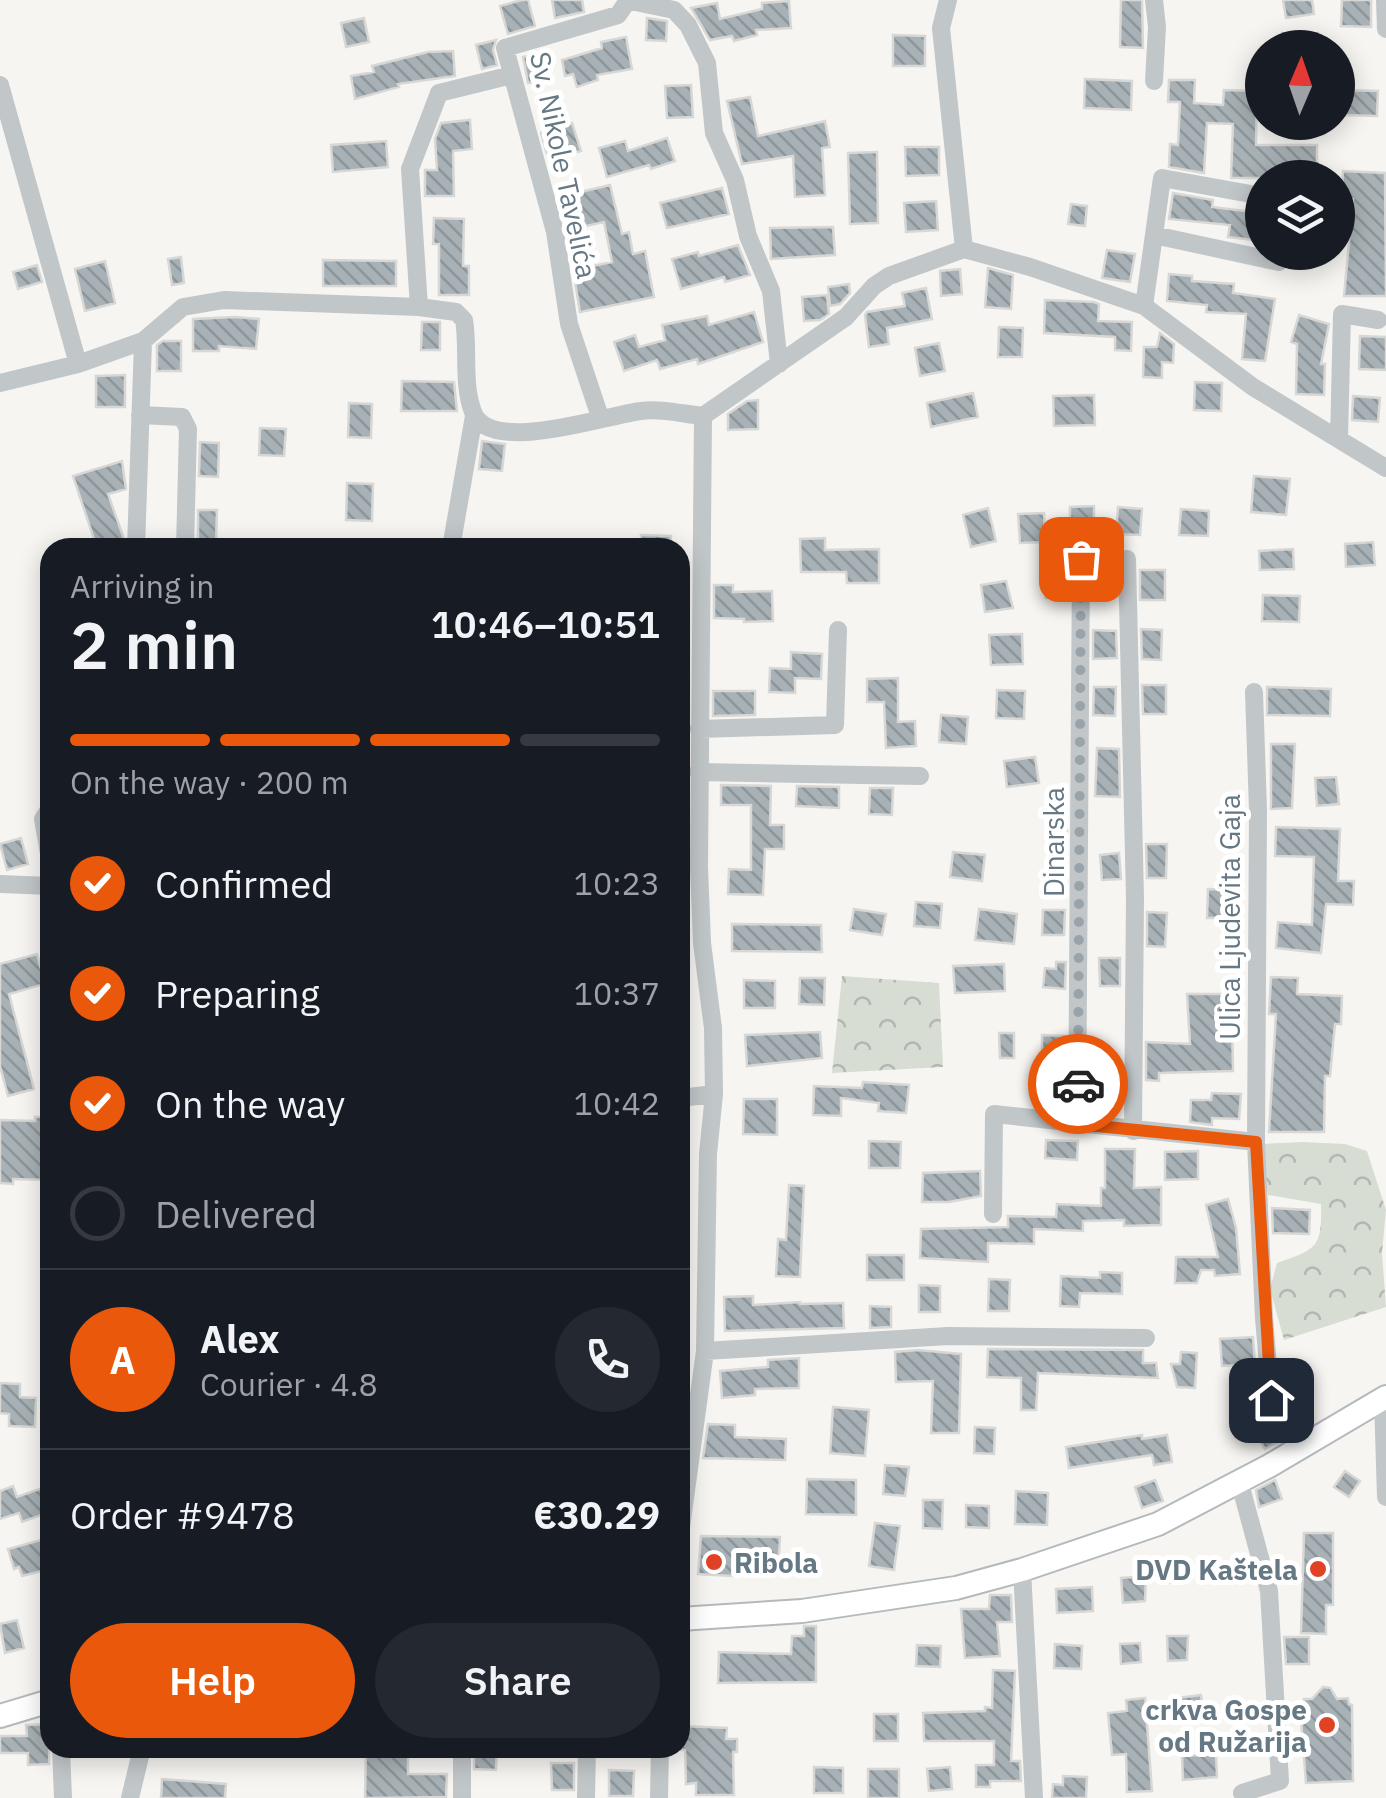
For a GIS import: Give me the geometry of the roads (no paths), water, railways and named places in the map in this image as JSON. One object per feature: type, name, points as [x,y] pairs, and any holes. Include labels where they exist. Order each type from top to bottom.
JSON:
[{"type":"main road","points":[[690,1618],[814,1609],[956,1588],[1022,1570],[1158,1524],[1384,1398]]},
{"type":"main road","points":[[0,1716],[40,1704]]},
{"type":"street","points":[[948,0],[941,28],[964,248]]},
{"type":"street","points":[[1154,0],[1154,81]]},
{"type":"street","points":[[1385,0],[1386,28]]},
{"type":"street","points":[[627,1],[674,10],[688,24],[707,62],[714,133],[735,180],[748,236],[771,291],[779,364]]},
{"type":"street","name":"Sv. Nikole Tavelića","points":[[600,417],[569,324],[554,232],[505,48],[618,15],[627,1]]},
{"type":"street","points":[[419,307],[410,168],[439,93],[512,75]]},
{"type":"street","points":[[0,84],[78,364]]},
{"type":"street","points":[[1144,306],[1162,178],[1245,193]]},
{"type":"street","points":[[1154,236],[1245,255]]},
{"type":"street","points":[[474,416],[483,426],[500,432],[529,434],[648,410],[703,416],[741,386],[846,318],[888,276],[964,248],[1144,306],[1253,388],[1386,468]]},
{"type":"street","points":[[0,383],[78,364],[143,341],[182,308],[224,300],[419,307],[456,312],[464,320],[474,416],[453,538]]},
{"type":"street","points":[[1339,439],[1342,314],[1378,320]]},
{"type":"street","points":[[136,538],[143,341]]},
{"type":"street","points":[[140,415],[182,417],[188,429],[185,538]]},
{"type":"street","points":[[690,686],[703,416]]},
{"type":"street","points":[[1127,558],[1136,898],[1133,1131]]},
{"type":"street","name":"Dinarska","points":[[1077,1124],[1081,559]]},
{"type":"street","points":[[699,729],[835,725],[838,630]]},
{"type":"street","name":"Ulica Ljudevita Gaja","points":[[1254,692],[1258,810],[1256,1142],[1271,1400],[1294,1450]]},
{"type":"street","points":[[690,709],[699,729],[692,763],[714,1094],[708,1154],[706,1351],[690,1464]]},
{"type":"street","points":[[692,763],[920,776]]},
{"type":"street","points":[[0,884],[40,886]]},
{"type":"street","points":[[690,1097],[714,1094]]},
{"type":"street","points":[[993,1214],[994,1114],[1256,1142]]},
{"type":"street","points":[[706,1351],[948,1336],[1146,1338]]},
{"type":"street","points":[[1384,1398],[1386,1497]]},
{"type":"street","points":[[1240,1480],[1269,1591],[1280,1781],[1242,1793]]},
{"type":"street","points":[[1022,1570],[1034,1798]]},
{"type":"street","points":[[62,1758],[64,1798]]},
{"type":"street","points":[[130,1798],[140,1758]]},
{"type":"street","points":[[462,1758],[462,1798]]},
{"type":"street","points":[[586,1798],[588,1758]]},
{"type":"street","points":[[659,1798],[660,1758]]},
{"type":"place","name":"Ribola","points":[[714,1562]]},
{"type":"place","name":"DVD Kaštela","points":[[1318,1569]]},
{"type":"place","name":"crkva Gospe od Ružarija","points":[[1327,1725]]}]
